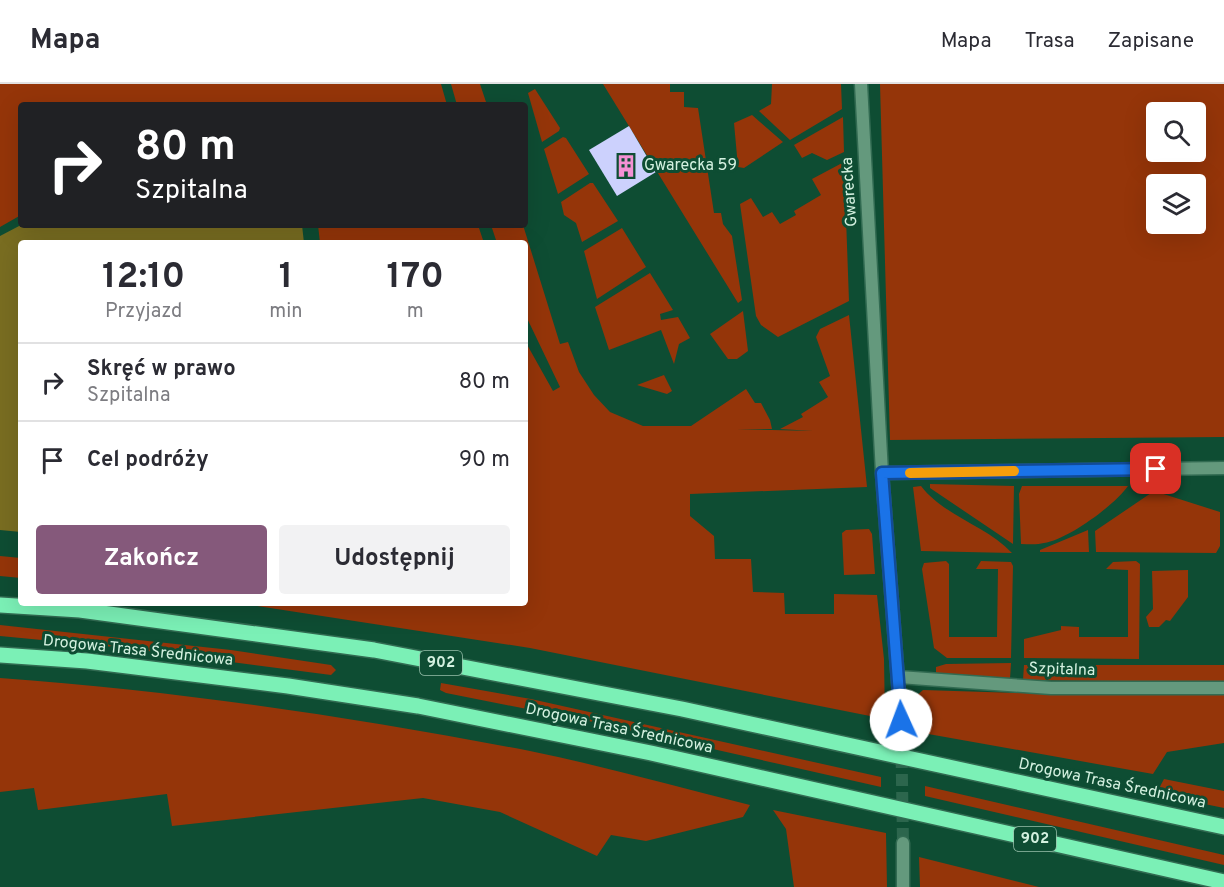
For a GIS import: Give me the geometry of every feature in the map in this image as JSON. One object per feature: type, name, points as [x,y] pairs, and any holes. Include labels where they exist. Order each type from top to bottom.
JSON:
[{"type":"main road","name":"Drogowa Trasa Średnicowa","points":[[0,605],[80,610],[374,650],[682,709],[1224,827]]},
{"type":"main road","name":"Drogowa Trasa Średnicowa","points":[[0,654],[87,661],[277,684],[418,706],[651,753],[1222,882]]},
{"type":"main road","points":[[1190,818],[1224,819]]},
{"type":"street","name":"Gwarecka","points":[[861,84],[882,473]]},
{"type":"street","points":[[901,720],[882,473],[1224,468]]},
{"type":"street","name":"Szpitalna","points":[[899,677],[1051,688],[1224,688]]},
{"type":"street","points":[[903,843],[903,887]]},
{"type":"shaded area","points":[[0,84],[441,84],[446,102],[18,102],[18,217],[0,227]]},
{"type":"shaded area","points":[[451,84],[480,84],[486,102],[456,102]]},
{"type":"shaded area","points":[[603,84],[670,84],[670,92],[684,92],[684,107],[698,108],[714,213],[721,213],[723,224],[732,236],[742,300],[738,303]]},
{"type":"shaded area","points":[[772,84],[841,84],[842,109],[790,140],[759,111],[771,104]]},
{"type":"shaded area","points":[[880,84],[1224,84],[1224,437],[890,440]]},
{"type":"shaded area","points":[[535,89],[560,128],[542,142],[528,93]]},
{"type":"shaded area","points":[[752,115],[783,142],[744,168],[738,167],[734,123]]},
{"type":"shaded area","points":[[843,117],[844,152],[827,160],[812,153],[802,158],[794,145]]},
{"type":"shaded area","points":[[563,137],[566,138],[589,174],[558,194],[544,149]]},
{"type":"shaded area","points":[[844,162],[849,301],[778,337],[761,325],[756,316],[740,204],[751,198],[763,217],[772,212],[780,224],[796,215],[794,211],[821,195],[812,179]]},
{"type":"shaded area","points":[[593,183],[618,221],[582,242],[576,223],[564,215],[561,202]]},
{"type":"shaded area","points":[[18,227],[302,228],[304,240],[18,240],[18,532],[0,530],[0,236]]},
{"type":"shaded area","points":[[318,228],[479,228],[483,240],[320,240]]},
{"type":"shaded area","points":[[492,228],[524,228],[528,240],[496,240]]},
{"type":"shaded area","points":[[622,228],[646,267],[597,299],[584,251]]},
{"type":"shaded area","points":[[528,241],[560,344],[568,342],[579,372],[594,395],[610,412],[643,426],[691,426],[746,389],[755,403],[761,403],[772,429],[737,429],[813,431],[780,429],[803,417],[801,414],[828,397],[819,382],[830,376],[816,337],[820,329],[849,315],[867,487],[690,494],[690,516],[714,536],[715,559],[751,559],[753,592],[784,593],[785,614],[834,614],[834,594],[877,595],[884,659],[885,719],[530,648],[257,606],[528,606],[528,346],[553,391],[560,387],[528,320]]},
{"type":"shaded area","points":[[650,273],[673,310],[660,314],[661,320],[678,317],[690,338],[679,344],[674,364],[661,330],[609,350],[595,307]]},
{"type":"shaded area","points":[[743,311],[748,351],[737,359],[728,359],[710,334]]},
{"type":"shaded area","points":[[664,375],[672,391],[667,394],[637,385]]},
{"type":"shaded area","points":[[930,484],[1014,486],[1013,544],[930,488]]},
{"type":"shaded area","points":[[921,486],[941,505],[990,535],[1012,553],[921,551],[913,487]]},
{"type":"shaded area","points":[[1022,486],[1128,486],[1113,502],[1065,536],[1041,544],[1021,544],[1019,494]]},
{"type":"shaded area","points":[[1154,491],[1220,512],[1220,546],[1216,553],[1096,552],[1095,531]]},
{"type":"shaded area","points":[[869,529],[872,534],[875,574],[844,575],[842,533],[846,530]]},
{"type":"shaded area","points":[[1088,530],[1089,552],[1040,552],[1040,550]]},
{"type":"shaded area","points":[[0,556],[18,558],[18,578],[0,576]]},
{"type":"shaded area","points":[[946,561],[949,564],[949,637],[997,637],[998,569],[976,569],[981,561],[1011,562],[1013,566],[1011,658],[947,658],[934,648],[922,569],[924,563]]},
{"type":"shaded area","points":[[1136,561],[1140,564],[1139,659],[1024,658],[1024,639],[1061,630],[1061,626],[1079,627],[1079,637],[1128,637],[1128,570],[1106,569],[1113,562]]},
{"type":"shaded area","points":[[1188,570],[1188,597],[1170,621],[1166,620],[1159,627],[1149,627],[1146,617],[1153,609],[1152,571]]},
{"type":"shaded area","points":[[0,625],[231,650],[331,665],[336,670],[331,675],[125,648],[0,636]]},
{"type":"shaded area","points":[[1011,663],[1010,679],[936,673],[936,667],[946,664]]},
{"type":"shaded area","points":[[1024,665],[1224,665],[1224,682],[1023,680]]},
{"type":"shaded area","points":[[0,678],[200,698],[398,727],[558,757],[750,805],[743,817],[646,841],[611,835],[597,856],[500,812],[423,798],[172,826],[167,794],[38,810],[34,788],[0,792]]},
{"type":"shaded area","points":[[441,683],[531,699],[881,777],[881,787],[593,722],[446,693],[440,690]]},
{"type":"shaded area","points":[[923,690],[1053,694],[1224,693],[1224,743],[1167,752],[1153,774],[917,732],[915,697]]},
{"type":"shaded area","points":[[1164,779],[1224,791],[1224,808],[1156,794]]},
{"type":"shaded area","points":[[925,786],[1224,855],[1224,865],[925,796]]},
{"type":"shaded area","points":[[773,810],[886,833],[887,887],[794,887],[786,829]]},
{"type":"shaded area","points":[[919,857],[1039,887],[920,887]]},
{"type":"building","name":"Gwarecka 59","points":[[629,126],[656,172],[617,196],[589,150]]},
{"type":"tunnel","points":[[901,720],[903,843]]},
{"type":"slow traffic","points":[[910,473],[1014,471]]},
{"type":"place","name":"Gwarecka 59","points":[[626,166]]},
{"type":"route","points":[[901,720],[882,473],[1156,469]]}]
